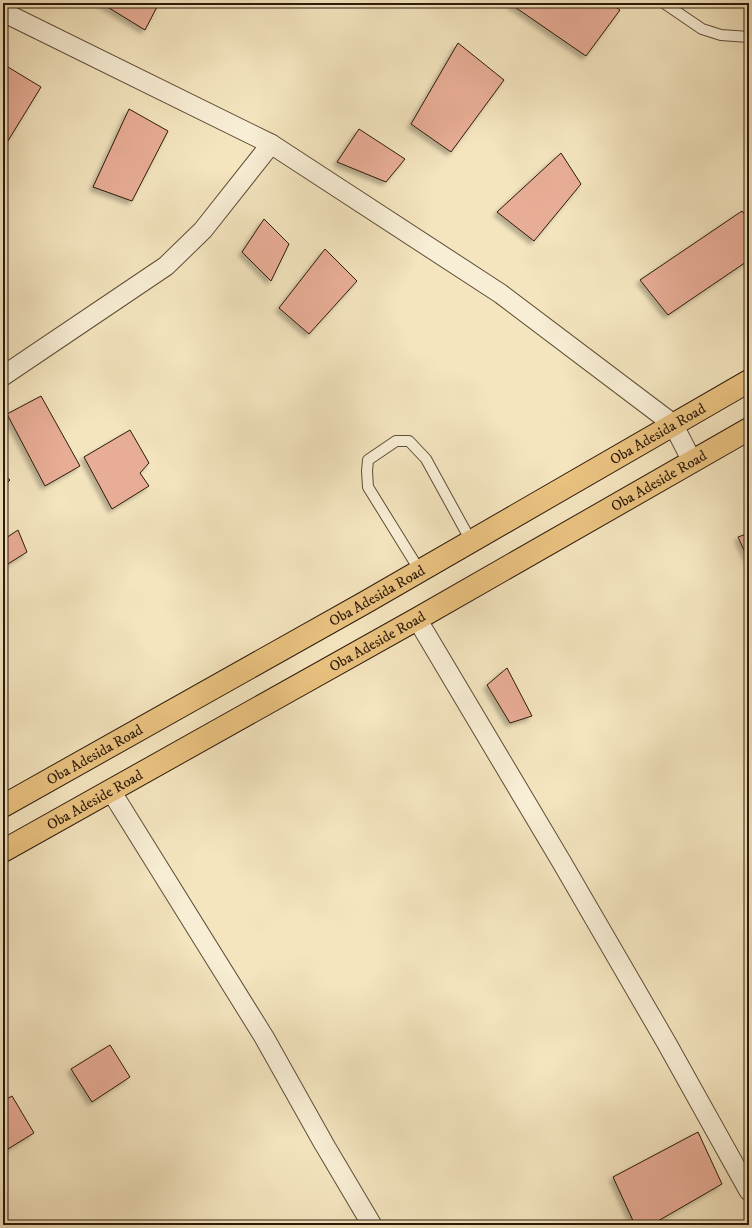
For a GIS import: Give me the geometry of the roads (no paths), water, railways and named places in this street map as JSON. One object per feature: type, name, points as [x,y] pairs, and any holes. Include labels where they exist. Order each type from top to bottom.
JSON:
[{"type":"main road","name":"Oba Adesida Road","points":[[3,806],[420,571],[749,381]]},
{"type":"main road","name":"Oba Adeside Road","points":[[3,851],[416,619],[749,429]]},
{"type":"street","points":[[3,12],[271,144],[501,294],[674,424],[692,461]]},
{"type":"street","points":[[3,376],[166,266],[203,230],[271,144]]},
{"type":"street","points":[[416,619],[577,888],[666,1042],[749,1191]]},
{"type":"street","points":[[111,791],[264,1037],[324,1144],[372,1225]]},
{"type":"lane","points":[[664,3],[702,29],[721,35],[749,37]]},
{"type":"lane","points":[[420,571],[368,487],[368,460],[396,441],[409,441],[426,459],[471,541]]}]
